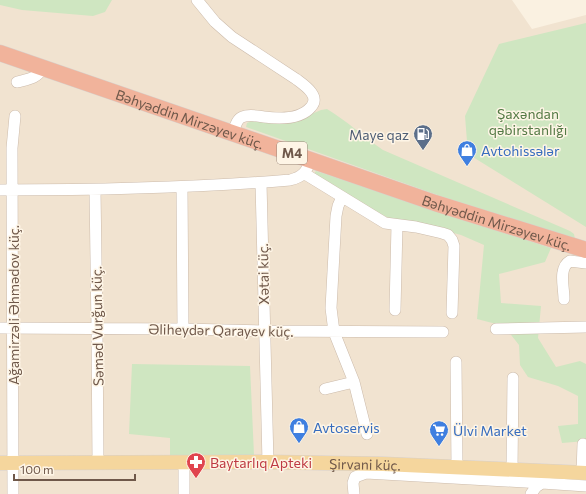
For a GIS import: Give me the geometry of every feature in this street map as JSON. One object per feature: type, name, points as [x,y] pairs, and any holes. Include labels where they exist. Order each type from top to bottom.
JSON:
[{"type":"highway","name":"Bəhyəddin Mirzəyev küç.","points":[[0,53],[233,132],[308,167],[435,202],[586,250]]},
{"type":"main road","name":"Şirvani küç.","points":[[7,463],[268,462],[383,464],[512,470],[584,477]]},
{"type":"street","points":[[198,0],[215,22],[232,37],[296,79],[313,95],[313,105],[305,113],[285,118],[243,117],[238,120],[233,132]]},
{"type":"street","points":[[17,82],[34,78],[39,75],[43,68]]},
{"type":"street","name":"Ağamirzəli Əhmədov küç.","points":[[13,494],[7,463],[13,328],[12,148],[15,116]]},
{"type":"street","points":[[0,190],[94,190],[261,183],[290,180],[301,177],[308,167],[342,197],[385,223],[416,227],[442,232],[448,235],[454,246],[452,313]]},
{"type":"street","name":"Xətai küç.","points":[[261,183],[268,462]]},
{"type":"street","points":[[182,187],[183,329]]},
{"type":"street","name":"Səməd Vurğun küç.","points":[[94,190],[98,329],[98,463]]},
{"type":"street","points":[[342,197],[336,216],[332,308],[334,332],[354,382],[367,434]]},
{"type":"street","points":[[395,310],[397,225]]},
{"type":"street","points":[[564,299],[563,270],[565,264],[570,261],[586,263]]},
{"type":"street","points":[[496,329],[586,326]]},
{"type":"street","name":"Əliheydər Qarayev küç.","points":[[0,328],[443,332]]},
{"type":"street","points":[[456,362],[457,467]]},
{"type":"street","points":[[512,470],[513,378]]},
{"type":"street","points":[[325,389],[354,382]]},
{"type":"street","points":[[354,494],[353,483],[355,477],[366,473],[542,483],[584,477],[583,444]]},
{"type":"street","points":[[184,463],[184,494]]},
{"type":"street","points":[[531,494],[536,487],[542,483]]},
{"type":"shaded area","points":[[0,0],[512,0],[532,29],[586,15],[586,494],[0,494]]},
{"type":"green space","points":[[0,0],[112,0],[105,12],[93,16],[22,10],[0,5]]},
{"type":"green space","name":"Şaxəndan qəbirstanlığı","points":[[586,23],[586,227],[468,154],[465,116],[499,44]]},
{"type":"green space","points":[[327,109],[383,150],[570,231],[574,234],[575,239],[443,197],[246,127],[247,123],[252,121],[307,116]]},
{"type":"green space","points":[[316,171],[551,248],[545,262],[499,274],[501,303],[541,306],[538,338],[556,367],[580,361],[586,364],[586,441],[562,443],[558,426],[578,424],[578,396],[558,386],[528,377],[520,365],[519,345],[504,326],[477,319],[484,245],[461,235],[410,221],[390,219],[312,176]]},
{"type":"green space","points":[[132,364],[250,366],[254,455],[170,455],[170,438],[129,434]]},
{"type":"place","name":"Maye qaz","points":[[423,151]]},
{"type":"place","name":"Avtohissələr","points":[[467,167]]},
{"type":"place","name":"Avtoservis","points":[[299,444]]},
{"type":"place","name":"Ülvi Market","points":[[439,447]]},
{"type":"place","name":"Baytarlıq Apteki","points":[[196,479]]}]
